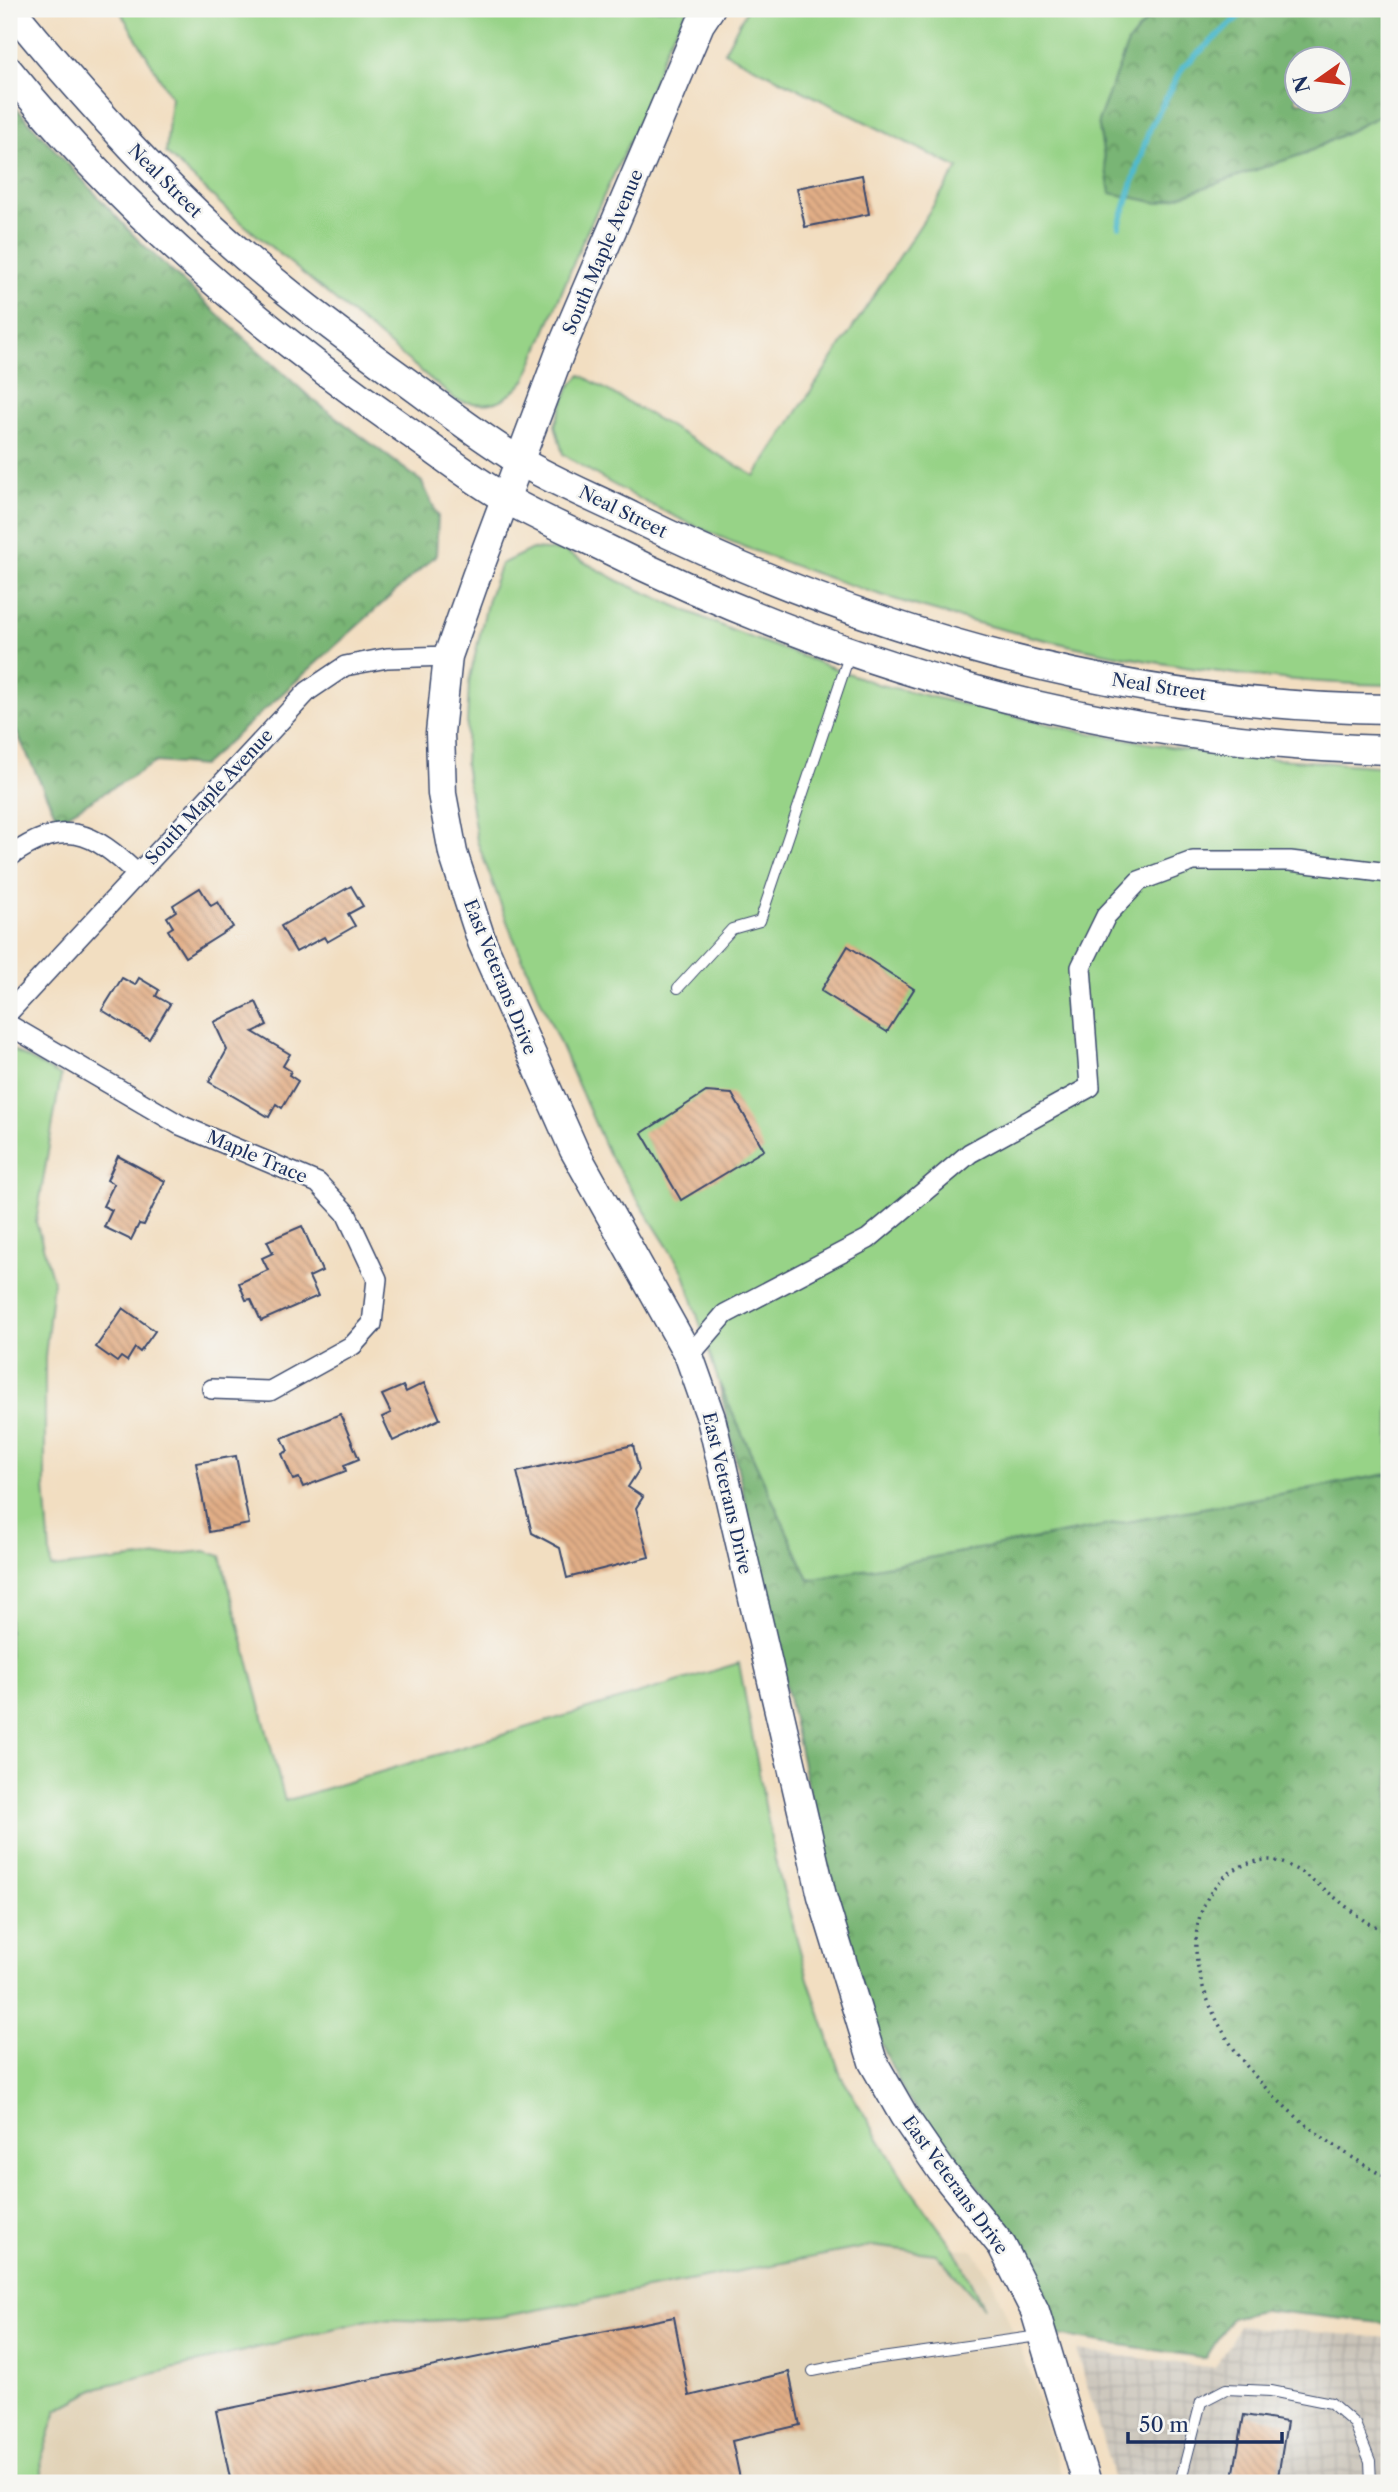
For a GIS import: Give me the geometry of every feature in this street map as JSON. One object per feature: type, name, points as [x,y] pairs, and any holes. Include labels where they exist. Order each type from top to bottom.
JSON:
[{"type":"main road","name":"Neal Street","points":[[11,9],[104,120],[202,218],[313,313],[520,461],[719,559],[824,602],[983,654],[1083,675],[1273,705],[1389,709]]},
{"type":"main road","name":"South Maple Avenue","points":[[506,499],[562,347],[700,24],[710,9]]},
{"type":"main road","points":[[9,71],[152,227],[239,305],[334,378],[506,499],[670,580],[790,632],[850,653],[996,695],[1113,723],[1230,741],[1389,750]]},
{"type":"main road","name":"East Veterans Drive","points":[[506,499],[448,656],[440,733],[442,794],[453,853],[482,942],[574,1150],[689,1356],[711,1418],[821,1896],[873,2062],[926,2148],[1002,2246],[1035,2311],[1087,2483]]},
{"type":"street","name":"South Maple Avenue","points":[[9,1012],[308,691],[345,666],[387,658],[448,656]]},
{"type":"street","points":[[9,857],[31,842],[57,834],[88,836],[110,847],[137,874]]},
{"type":"street","points":[[689,1356],[724,1314],[868,1239],[970,1153],[1090,1087],[1082,967],[1106,916],[1139,881],[1193,861],[1290,861],[1389,875]]},
{"type":"street","name":"Maple Trace","points":[[9,1025],[180,1125],[318,1183],[346,1213],[377,1279],[372,1324],[353,1345],[270,1391],[212,1389]]},
{"type":"lane","points":[[678,988],[732,929],[760,921],[850,653]]},
{"type":"lane","points":[[813,2371],[867,2360],[929,2354],[1043,2335]]},
{"type":"lane","points":[[1180,2483],[1201,2402],[1226,2389],[1271,2391],[1331,2403],[1355,2424],[1370,2461],[1371,2483]]},
{"type":"path","points":[[1389,1932],[1368,1923],[1292,1867],[1268,1860],[1239,1866],[1212,1887],[1196,1921],[1197,1969],[1200,1980],[1216,2023],[1248,2072],[1293,2113],[1363,2165],[1389,2179]]},
{"type":"shaded area","points":[[871,2246],[972,2249],[992,2280],[1030,2373],[1064,2483],[43,2483],[41,2460],[57,2410],[100,2387],[372,2319],[428,2321],[500,2317]]},
{"type":"shaded area","points":[[1239,2326],[1389,2338],[1389,2483],[1115,2483],[1077,2350],[1215,2368]]},
{"type":"green space","points":[[119,9],[688,9],[667,45],[638,123],[583,240],[526,379],[503,399],[478,404],[456,400],[236,218],[166,153],[171,97]]},
{"type":"green space","points":[[747,9],[1156,9],[1128,43],[1306,153],[1389,111],[1389,685],[1260,677],[1196,669],[1068,645],[943,613],[839,582],[757,552],[677,518],[563,454],[555,425],[569,387],[581,375],[755,476],[958,168],[724,52]]},
{"type":"green space","points":[[1156,9],[1389,9],[1389,111],[1306,153],[1159,203],[1110,193],[1098,121],[1128,43]]},
{"type":"green space","points":[[9,100],[136,238],[223,319],[312,399],[422,482],[438,516],[436,555],[202,766],[156,762],[58,820],[9,716]]},
{"type":"green space","points":[[532,549],[564,551],[619,581],[731,630],[877,684],[1073,730],[1211,754],[1389,767],[1389,1474],[809,1580],[719,1383],[683,1271],[608,1153],[513,937],[477,841],[465,764],[469,682],[488,599],[501,564]]},
{"type":"green space","points":[[9,1048],[61,1076],[36,1222],[53,1281],[45,1358],[45,1486],[51,1568],[205,1551],[221,1556],[285,1801],[739,1663],[775,1860],[808,1979],[841,2076],[906,2183],[954,2249],[984,2308],[936,2254],[871,2246],[500,2317],[428,2321],[372,2319],[100,2387],[57,2410],[41,2460],[43,2483],[9,2483]]},
{"type":"green space","points":[[719,1383],[809,1580],[1389,1474],[1389,2324],[1264,2310],[1231,2318],[1206,2358],[1057,2335],[1033,2273],[998,2212],[905,2095],[878,2037],[843,1925],[810,1797]]},
{"type":"building","points":[[862,175],[869,214],[805,227],[797,188]]},
{"type":"building","points":[[351,886],[363,906],[348,914],[355,926],[327,942],[324,937],[296,952],[281,926]]},
{"type":"building","points":[[200,888],[211,906],[218,902],[233,927],[185,957],[168,930],[173,927],[167,917],[176,911],[173,905]]},
{"type":"building","points":[[848,946],[914,989],[887,1032],[821,991]]},
{"type":"building","points":[[122,978],[135,985],[139,978],[159,990],[156,996],[170,1004],[149,1039],[102,1010]]},
{"type":"building","points":[[256,1002],[267,1025],[253,1032],[290,1054],[283,1066],[291,1071],[289,1075],[298,1081],[282,1108],[276,1104],[269,1117],[209,1082],[227,1050],[214,1022]]},
{"type":"building","points":[[706,1092],[732,1094],[764,1150],[681,1200],[642,1133]]},
{"type":"building","points":[[118,1156],[165,1181],[144,1225],[139,1224],[131,1240],[104,1227],[112,1210],[103,1206],[114,1184],[107,1180]]},
{"type":"building","points":[[302,1226],[322,1271],[309,1277],[318,1296],[261,1321],[251,1299],[246,1300],[239,1283],[268,1270],[262,1258],[273,1253],[267,1241]]},
{"type":"building","points":[[123,1308],[155,1331],[140,1352],[135,1348],[127,1361],[121,1357],[117,1362],[96,1347]]},
{"type":"building","points":[[424,1383],[440,1419],[393,1441],[382,1417],[391,1413],[382,1395],[403,1386],[406,1392]]},
{"type":"building","points":[[340,1414],[359,1459],[344,1465],[346,1471],[303,1487],[299,1478],[293,1480],[282,1454],[288,1451],[282,1438]]},
{"type":"building","points":[[633,1445],[639,1470],[628,1487],[643,1497],[636,1508],[649,1557],[567,1578],[560,1548],[532,1533],[517,1472]]},
{"type":"building","points":[[236,1456],[249,1524],[209,1532],[196,1463]]},
{"type":"building","points":[[674,2317],[689,2396],[789,2372],[800,2425],[732,2441],[741,2483],[231,2483],[216,2411]]},
{"type":"building","points":[[1244,2415],[1287,2422],[1277,2483],[1232,2483]]},
{"type":"waterway","points":[[1119,226],[1150,128],[1183,67],[1247,9]]}]
